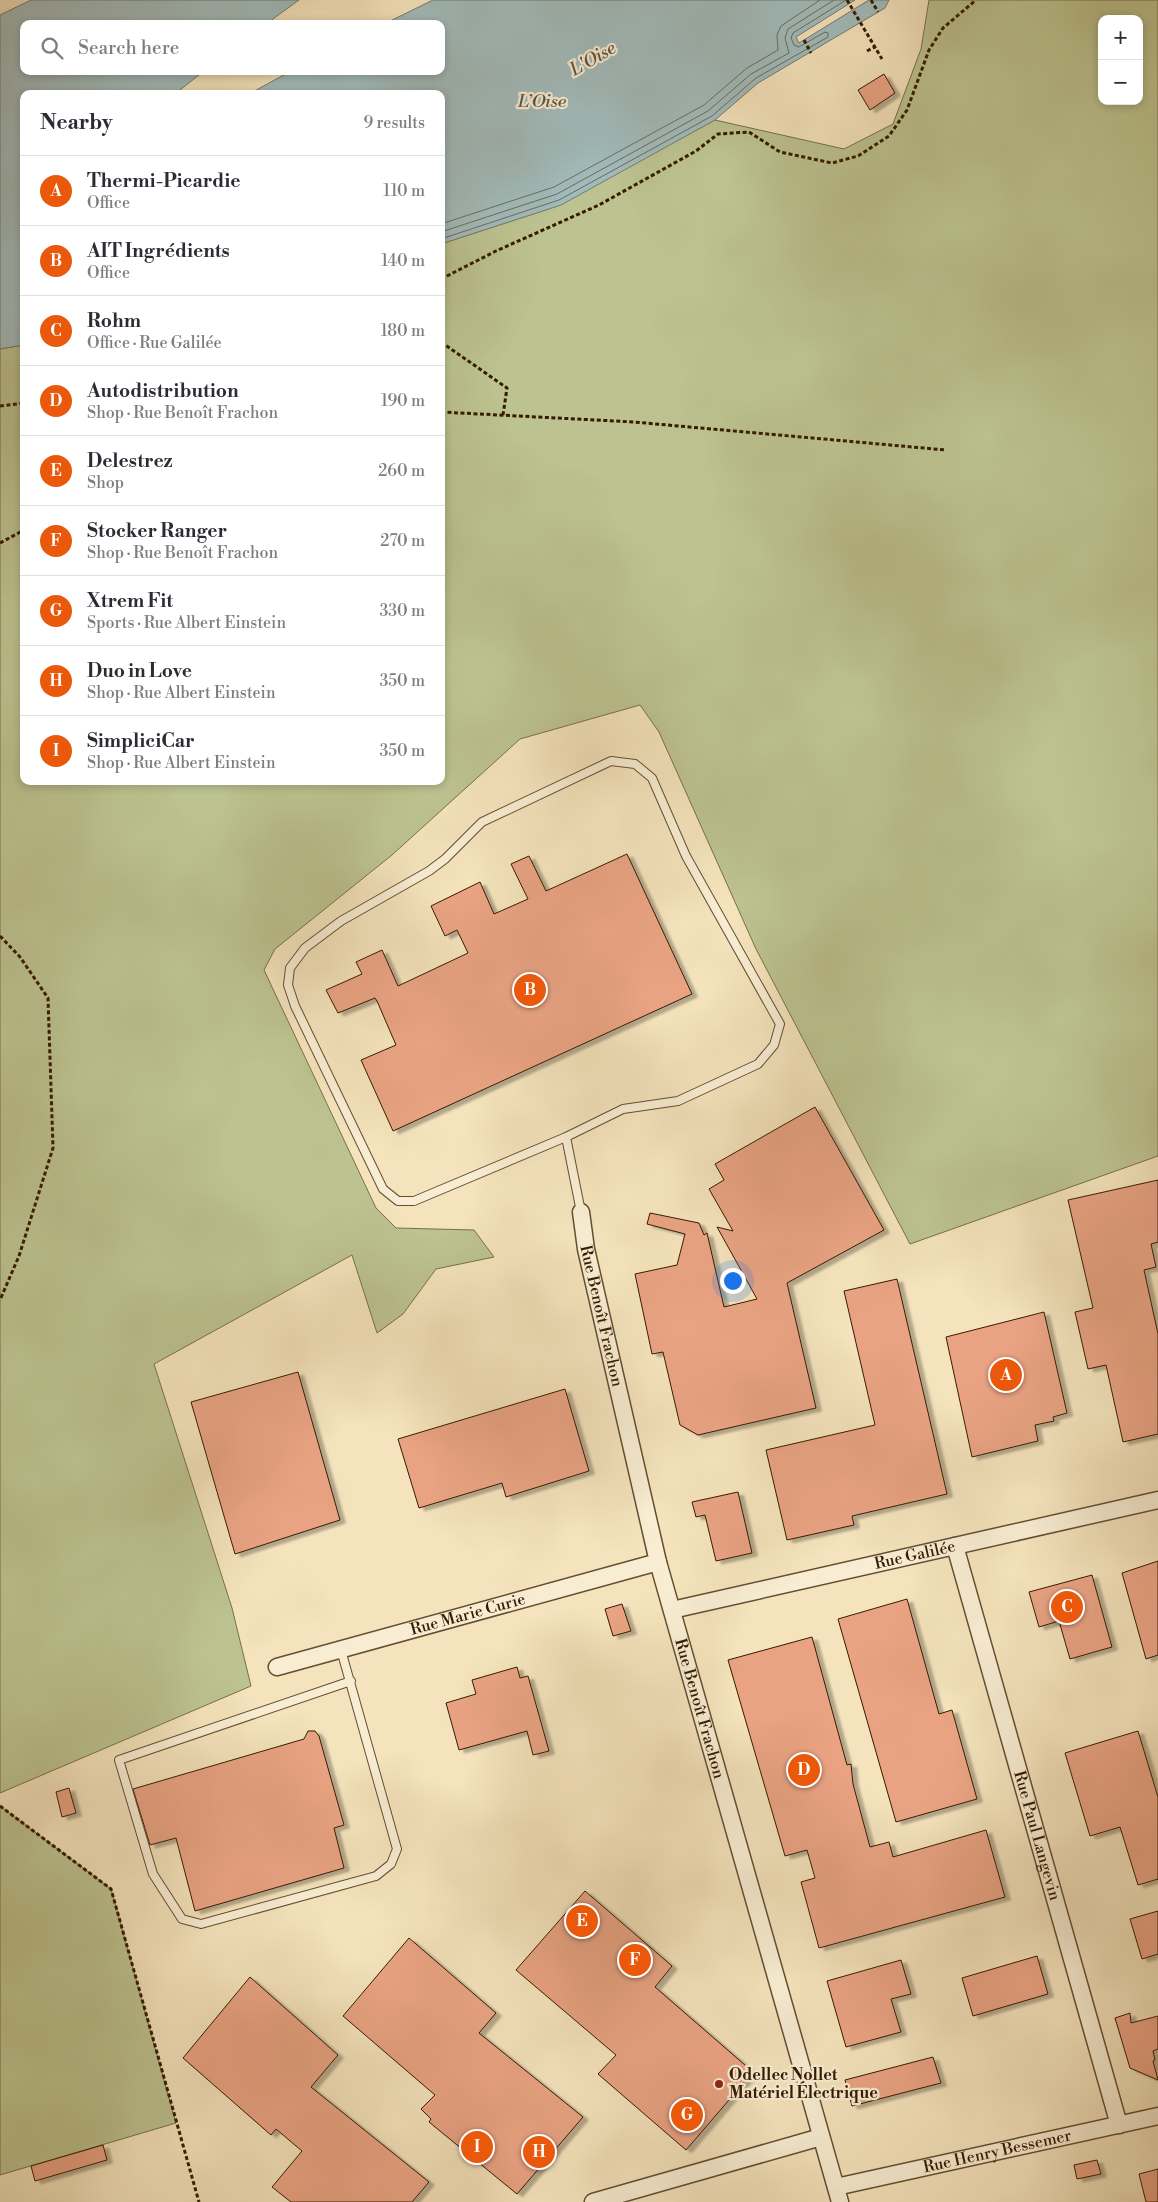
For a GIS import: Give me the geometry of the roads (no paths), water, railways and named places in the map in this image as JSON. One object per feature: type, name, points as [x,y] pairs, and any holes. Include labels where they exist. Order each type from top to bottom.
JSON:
[{"type":"street","name":"Rue Benoît Frachon","points":[[581,1212],[586,1249],[658,1562],[838,2195]]},
{"type":"street","name":"Rue Galilée","points":[[672,1610],[1158,1500]]},
{"type":"street","name":"Rue Paul Langevin","points":[[956,1546],[1119,2125]]},
{"type":"street","name":"Rue Marie Curie","points":[[278,1667],[658,1562]]},
{"type":"street","name":"Rue Henry Bessemer","points":[[838,2195],[1158,2116]]},
{"type":"street","points":[[593,2202],[821,2137]]},
{"type":"lane","points":[[611,761],[635,764],[652,778],[686,856],[780,1024],[774,1045],[758,1064],[678,1101],[623,1109],[566,1137],[414,1201],[398,1201],[383,1189],[295,1006],[288,985],[290,968],[305,948],[341,920],[434,867],[482,822],[611,761]]},
{"type":"lane","points":[[566,1137],[581,1212]]},
{"type":"lane","points":[[341,1650],[351,1681],[398,1849],[391,1864],[376,1876],[201,1924],[182,1919],[153,1874],[119,1760],[351,1681]]},
{"type":"water","points":[[31,0],[299,0],[272,20],[20,20],[20,75],[199,75],[180,90],[20,90],[20,346],[0,349],[0,15]]},
{"type":"water","name":"L’Oise","points":[[433,0],[855,0],[796,37],[799,43],[869,0],[889,0],[885,8],[758,83],[715,120],[561,205],[445,243],[445,90],[256,90],[284,75],[445,75],[445,20],[392,20]]},
{"type":"place","name":"AIT Ingrédients","points":[[530,990]]},
{"type":"place","name":"Thermi-Picardie","points":[[1006,1375]]},
{"type":"place","name":"Rohm","points":[[1067,1607]]},
{"type":"place","name":"Autodistribution","points":[[804,1770]]},
{"type":"place","name":"Delestrez","points":[[582,1921]]},
{"type":"place","name":"Stocker Ranger","points":[[635,1960]]},
{"type":"place","name":"Odellec Nollet Matériel Électrique","points":[[719,2084]]},
{"type":"place","name":"Xtrem Fit","points":[[687,2115]]},
{"type":"place","name":"SimpliciCar","points":[[477,2147]]},
{"type":"place","name":"Duo in Love","points":[[539,2152]]},
{"type":"water label","name":"L'Oise","points":[[593,59]]}]
